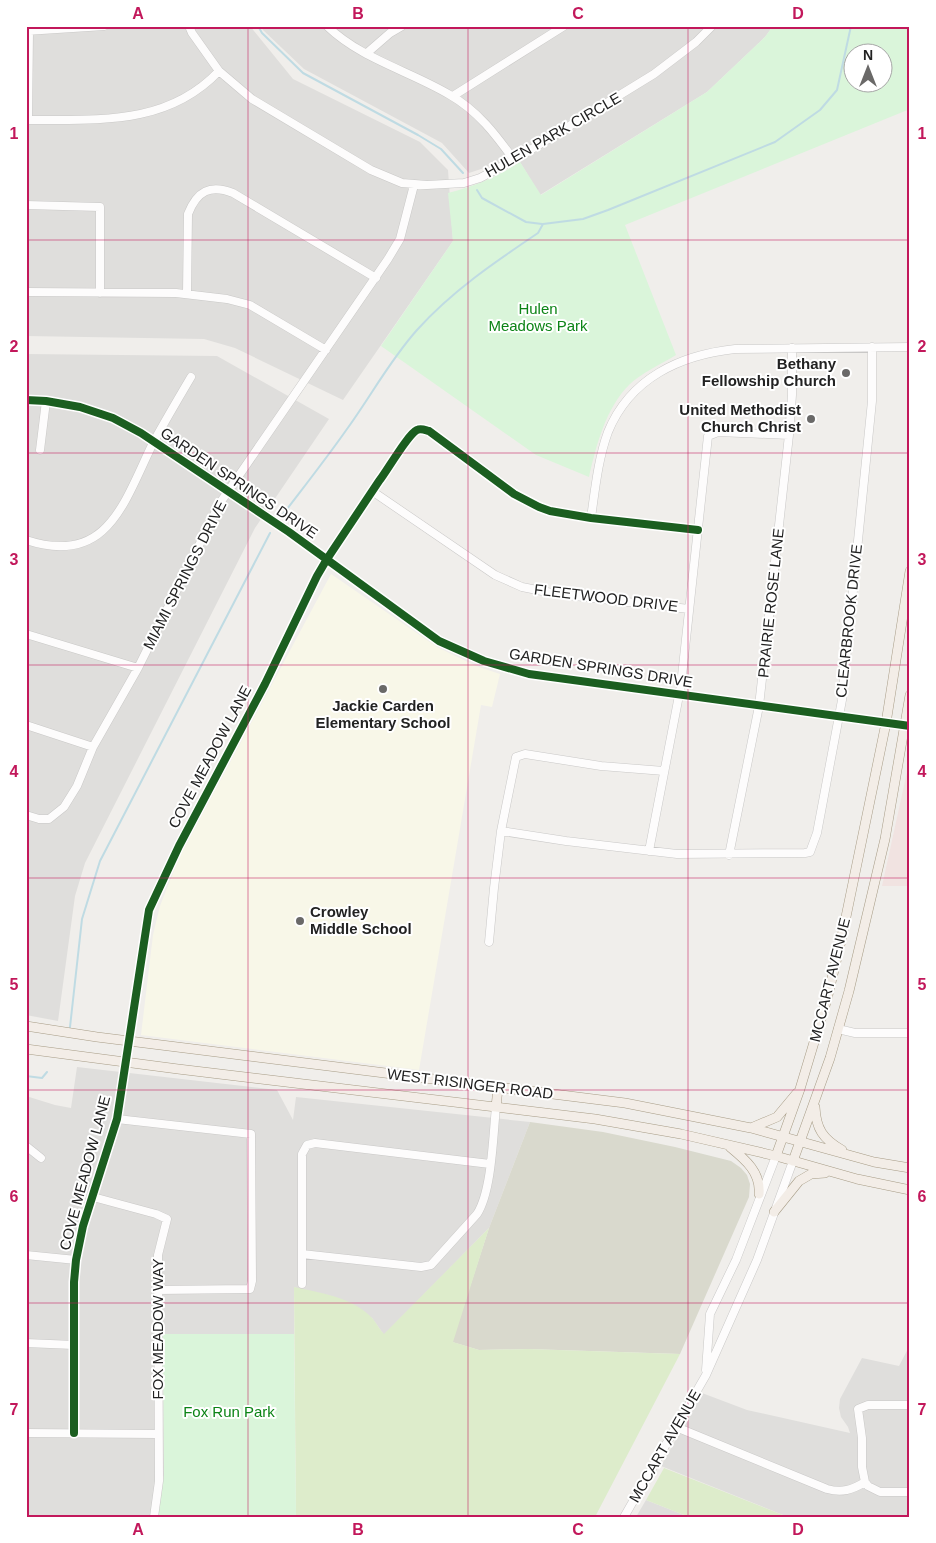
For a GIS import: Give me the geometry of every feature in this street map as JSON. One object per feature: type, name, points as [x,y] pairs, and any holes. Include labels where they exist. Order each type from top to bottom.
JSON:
[{"type":"main road","name":"MCCART AVENUE","points":[[776,1156],[800,1089],[841,941],[886,723],[910,571]]},
{"type":"main road","name":"MCCART AVENUE","points":[[793,1161],[849,991],[885,840],[907,726],[910,695]]},
{"type":"main road","name":"WEST RISINGER ROAD","points":[[26,1026],[129,1041],[625,1103],[751,1128],[851,1156],[910,1168]]},
{"type":"main road","name":"WEST RISINGER ROAD","points":[[26,1049],[595,1119],[682,1134],[776,1156],[857,1179],[910,1190]]},
{"type":"main road","points":[[496,1107],[498,1088]]},
{"type":"main road","points":[[751,1128],[777,1117],[800,1089]]},
{"type":"main road","points":[[814,1102],[815,1120],[825,1138],[831,1144],[851,1156]]},
{"type":"main road","points":[[728,1145],[747,1161],[755,1172],[760,1186],[759,1194]]},
{"type":"main road","points":[[774,1212],[802,1178],[811,1174],[831,1172]]},
{"type":"street","points":[[104,26],[27,31],[27,120],[116,119],[140,114],[163,108],[180,99],[210,81],[219,71]]},
{"type":"street","name":"HULEN PARK CIRCLE","points":[[189,26],[200,46],[219,71],[252,99],[371,170],[402,183],[414,185],[464,183],[480,178],[514,160],[654,74],[696,42],[712,26]]},
{"type":"street","points":[[326,26],[367,54],[453,96],[493,130],[514,160]]},
{"type":"street","points":[[367,54],[380,40],[402,26]]},
{"type":"street","points":[[453,96],[564,26]]},
{"type":"street","name":"MIAMI SPRINGS DRIVE","points":[[26,815],[39,819],[49,819],[57,814],[77,786],[93,746],[138,668],[228,491],[376,278],[400,239],[414,185]]},
{"type":"street","points":[[187,294],[188,214],[192,202],[199,194],[220,188],[233,193],[376,278]]},
{"type":"street","points":[[26,206],[100,207],[100,293]]},
{"type":"street","points":[[26,292],[187,294],[227,298],[250,305],[326,350]]},
{"type":"street","name":"CLEARBROOK DRIVE","points":[[501,831],[677,854],[729,855],[810,852],[817,833],[839,717],[872,401],[872,347]]},
{"type":"street","points":[[591,518],[600,465],[609,431],[623,405],[641,385],[661,371],[683,360],[714,351],[735,349],[910,347]]},
{"type":"street","name":"PRAIRIE ROSE LANE","points":[[729,855],[759,706],[792,395],[792,348]]},
{"type":"street","points":[[26,540],[62,548],[86,543],[104,530],[119,513],[154,442],[191,377]]},
{"type":"street","name":"GARDEN SPRINGS DRIVE","points":[[26,400],[80,406],[112,418],[154,442],[228,491],[327,559],[439,641],[484,661],[529,674],[907,726]]},
{"type":"street","points":[[40,450],[46,401]]},
{"type":"street","name":"COVE MEADOW LANE","points":[[74,1433],[74,1282],[76,1260],[83,1226],[117,1119],[149,910],[193,817],[204,801],[265,684],[327,559],[372,491],[411,435],[418,429],[421,429],[429,431],[514,494],[539,507],[550,511],[591,518],[698,530]]},
{"type":"street","points":[[649,851],[679,694],[707,444],[710,434],[718,432],[788,436]]},
{"type":"street","name":"FLEETWOOD DRIVE","points":[[372,491],[496,575],[522,587],[557,594],[689,609]]},
{"type":"street","points":[[26,634],[138,668]]},
{"type":"street","points":[[26,726],[93,746]]},
{"type":"street","points":[[489,942],[501,831],[516,758],[525,754],[601,766],[664,771]]},
{"type":"street","points":[[838,1029],[856,1033],[910,1033]]},
{"type":"street","points":[[302,1254],[421,1267],[431,1265],[479,1210],[487,1186],[496,1107]]},
{"type":"street","points":[[117,1119],[251,1134],[252,1281],[250,1289],[158,1290]]},
{"type":"street","points":[[302,1284],[302,1154],[307,1145],[316,1143],[490,1164]]},
{"type":"street","points":[[26,1146],[41,1158]]},
{"type":"street","name":"MCCART AVENUE","points":[[706,1375],[710,1314],[736,1260],[759,1194],[776,1156]]},
{"type":"street","name":"MCCART AVENUE","points":[[624,1517],[706,1375],[757,1260],[793,1161]]},
{"type":"street","name":"FOX MEADOW WAY","points":[[93,1197],[156,1214],[166,1219],[158,1250],[159,1481],[154,1517]]},
{"type":"street","points":[[26,1255],[76,1260]]},
{"type":"street","points":[[26,1343],[74,1345]]},
{"type":"street","points":[[910,1405],[868,1405],[858,1409],[865,1482],[868,1486],[880,1492],[910,1492]]},
{"type":"street","points":[[676,1427],[827,1489],[843,1491],[852,1489],[865,1482]]},
{"type":"street","points":[[26,1433],[158,1434]]},
{"type":"shaded area","points":[[26,26],[250,26],[293,79],[420,142],[448,170],[453,241],[343,400],[235,348],[204,339],[26,336]]},
{"type":"shaded area","points":[[261,26],[773,26],[765,37],[707,92],[540,195],[520,162],[516,150],[499,163],[469,173],[442,143],[304,69]]},
{"type":"shaded area","points":[[26,354],[217,356],[329,419],[255,528],[85,863],[75,896],[58,1021],[26,1015]]},
{"type":"shaded area","name":"Crowley Middle School","points":[[331,574],[437,647],[476,666],[500,674],[492,707],[481,705],[419,1070],[141,1035],[153,935],[160,906],[180,856]]},
{"type":"shaded area","points":[[910,758],[910,886],[882,886]]},
{"type":"shaded area","points":[[77,1067],[277,1090],[293,1120],[296,1097],[530,1122],[489,1228],[384,1335],[372,1318],[294,1287],[294,1334],[163,1335],[164,1475],[158,1517],[26,1517],[26,1096],[71,1108]]},
{"type":"shaded area","points":[[530,1122],[603,1132],[675,1147],[731,1161],[747,1175],[750,1184],[749,1197],[680,1354],[528,1349],[479,1350],[452,1342],[489,1228]]},
{"type":"shaded area","points":[[910,1345],[910,1517],[788,1517],[661,1466],[702,1393],[747,1410],[850,1433],[841,1417],[840,1399],[862,1358],[899,1366]]},
{"type":"shaded area","points":[[646,1500],[689,1517],[636,1517]]},
{"type":"green space","name":"Hulen Meadows Park","points":[[773,26],[910,26],[910,109],[625,225],[676,355],[640,376],[630,384],[614,404],[603,428],[589,477],[536,455],[381,346],[453,241],[448,193],[486,180],[520,162],[541,195],[707,92],[765,37]]},
{"type":"green space","points":[[489,1228],[453,1342],[479,1350],[528,1349],[680,1354],[595,1517],[296,1517],[294,1287],[336,1297],[356,1306],[373,1319],[384,1334]]},
{"type":"green space","name":"Fox Run Park","points":[[163,1334],[294,1334],[296,1517],[158,1517],[164,1475]]},
{"type":"green space","points":[[664,1468],[788,1517],[689,1517],[646,1500]]},
{"type":"waterway","points":[[258,26],[262,33],[303,73],[441,149],[463,173]]},
{"type":"waterway","points":[[281,517],[356,417],[398,353],[417,330],[445,302],[490,266],[538,233],[543,224],[583,219],[775,142],[820,110],[837,90],[851,26]]},
{"type":"waterway","points":[[477,190],[482,198],[526,222],[542,224]]},
{"type":"waterway","points":[[70,1027],[82,919],[100,861],[270,533]]},
{"type":"waterway","points":[[26,1076],[42,1078],[47,1072]]},
{"type":"cycle path","points":[[26,400],[46,401],[80,407],[113,418],[141,433],[289,532],[439,641],[484,661],[529,674],[910,726]]},
{"type":"cycle path","points":[[74,1433],[74,1282],[76,1260],[83,1226],[117,1119],[149,910],[179,846],[265,684],[317,576],[403,445],[417,430],[429,431],[514,494],[550,511],[591,518],[698,530]]},
{"type":"place","name":"Bethany Fellowship Church","points":[[846,373]]},
{"type":"place","name":"United Methodist Church Christ","points":[[811,419]]},
{"type":"place","name":"Jackie Carden Elementary School","points":[[383,689]]},
{"type":"place","name":"Crowley Middle School","points":[[300,921]]}]
